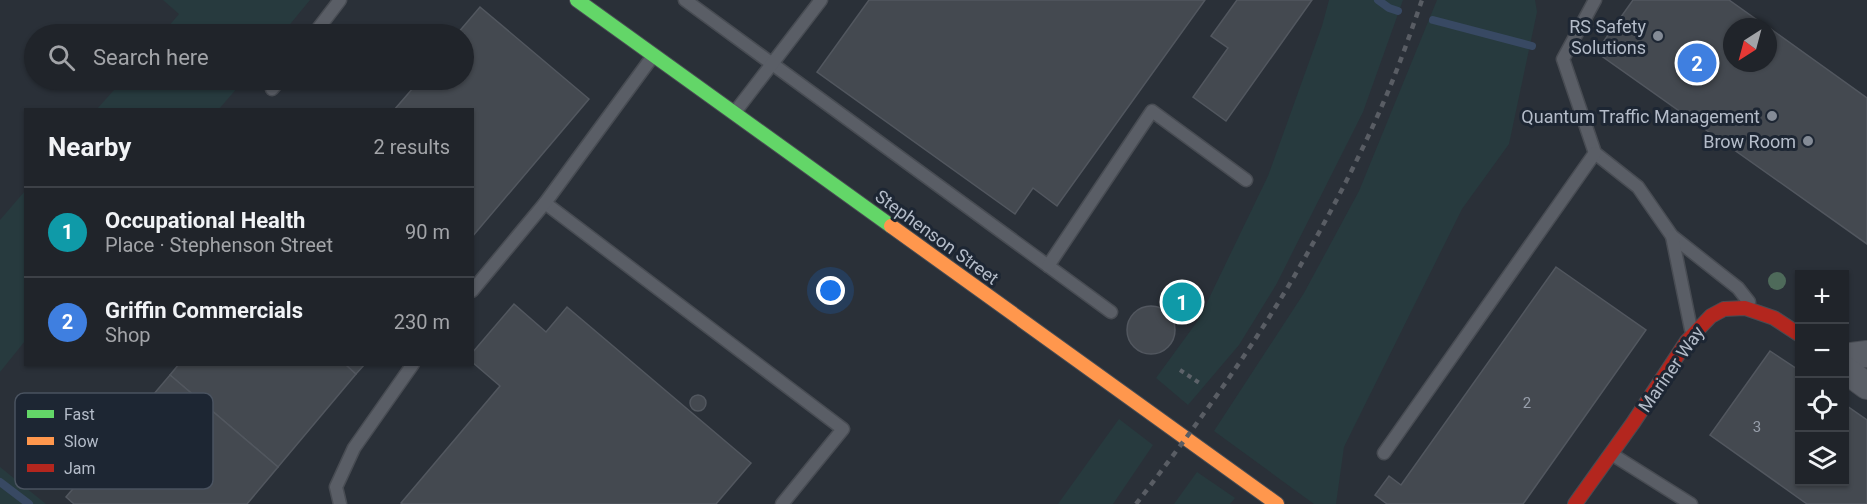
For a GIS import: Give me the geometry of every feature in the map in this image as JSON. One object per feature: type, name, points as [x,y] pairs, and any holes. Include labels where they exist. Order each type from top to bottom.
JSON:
[{"type":"street","name":"Stephenson Street","points":[[577,0],[1276,504]]},
{"type":"street","name":"Mariner Way","points":[[1575,504],[1612,455],[1692,335],[1714,314],[1727,308],[1755,310],[1770,315],[1795,332]]},
{"type":"street","points":[[1849,356],[1867,354]]},
{"type":"street","points":[[1849,372],[1867,386]]},
{"type":"lane","points":[[322,24],[340,0]]},
{"type":"lane","points":[[685,0],[1111,312]]},
{"type":"lane","points":[[734,112],[821,0]]},
{"type":"lane","points":[[1595,0],[1563,59],[1595,153],[1638,187],[1672,236],[1738,288],[1755,310]]},
{"type":"lane","points":[[474,289],[545,202],[654,56]]},
{"type":"lane","points":[[1048,266],[1152,111],[1246,180]]},
{"type":"lane","points":[[1384,453],[1595,153]]},
{"type":"lane","points":[[545,202],[843,429],[782,504]]},
{"type":"lane","points":[[1672,236],[1692,335]]},
{"type":"lane","points":[[340,504],[336,487],[354,448],[412,366]]},
{"type":"lane","points":[[1612,455],[1691,504]]},
{"type":"path","points":[[1180,370],[1201,384]]},
{"type":"green space","points":[[163,0],[310,0],[290,24],[170,24],[179,14]]},
{"type":"green space","points":[[1329,0],[1403,0],[1363,112],[1276,285],[1239,345],[1188,405],[1156,378],[1199,319],[1268,176],[1322,26]]},
{"type":"green space","points":[[1437,0],[1535,0],[1537,12],[1509,144],[1462,209],[1344,447],[1336,504],[1314,504],[1214,431],[1304,293],[1359,191]]},
{"type":"green space","points":[[114,90],[235,90],[220,108],[98,108]]},
{"type":"green space","points":[[24,192],[24,342],[0,372],[0,220]]},
{"type":"green space","points":[[1119,419],[1153,445],[1113,504],[1058,504]]},
{"type":"green space","points":[[0,467],[15,479],[15,489],[27,489],[46,504],[0,504]]},
{"type":"green space","points":[[1197,472],[1235,498],[1230,504],[1174,504]]},
{"type":"building","points":[[869,0],[1205,0],[1057,206],[1033,188],[1015,214],[817,72]]},
{"type":"building","points":[[1237,0],[1312,0],[1226,121],[1193,97],[1228,48],[1211,36]]},
{"type":"building","points":[[1633,0],[1729,0],[1754,18],[1723,18],[1723,72],[1777,72],[1777,33],[1867,98],[1867,244],[1596,52]]},
{"type":"building","points":[[480,7],[589,99],[474,235],[474,108],[396,108],[411,90],[474,90],[474,24],[466,24]]},
{"type":"building","points":[[1556,267],[1646,330],[1523,504],[1387,504],[1375,495],[1389,476],[1401,485]]},
{"type":"building","points":[[1179,286],[1199,299],[1186,319],[1166,305]]},
{"type":"building","points":[[514,304],[546,332],[567,307],[751,463],[716,504],[403,504],[401,503],[500,386],[474,364],[474,351]]},
{"type":"building","points":[[1146,306],[1156,306],[1171,316],[1175,330],[1174,339],[1165,350],[1156,354],[1146,354],[1131,344],[1127,335],[1127,325],[1137,310]]},
{"type":"building","points":[[1770,351],[1795,368],[1795,486],[1849,486],[1849,407],[1867,420],[1867,504],[1807,504],[1710,435]]},
{"type":"building","points":[[177,366],[347,366],[356,374],[278,467],[213,412],[213,393],[191,393],[170,375]]},
{"type":"building","points":[[347,366],[363,366],[356,374]]},
{"type":"building","points":[[170,375],[191,393],[155,393]]},
{"type":"building","points":[[695,395],[701,395],[706,403],[704,409],[695,411],[690,406],[690,400]]},
{"type":"building","points":[[213,412],[278,467],[247,504],[74,504],[66,497],[73,489],[213,489]]},
{"type":"waterway","points":[[1378,0],[1398,11]]},
{"type":"waterway","points":[[1433,20],[1532,46]]},
{"type":"waterway","points":[[0,482],[29,504]]},
{"type":"railway","points":[[1136,504],[1221,389],[1299,268],[1362,150],[1398,68],[1422,0]]},
{"type":"traffic: fast","points":[[577,0],[891,226]]},
{"type":"traffic: slow","points":[[891,226],[1277,504]]},
{"type":"traffic: jam","points":[[1575,504],[1633,423],[1687,341],[1711,316],[1724,309],[1745,308],[1774,318],[1795,332]]},
{"type":"place","name":"RS Safety Solutions","points":[[1658,36]]},
{"type":"place","name":"Griffin Commercials","points":[[1697,63]]},
{"type":"place","name":"Quantum Traffic Management","points":[[1772,116]]},
{"type":"place","name":"Brow Room","points":[[1808,141]]},
{"type":"place","name":"Occupational Health","points":[[1182,302]]}]
